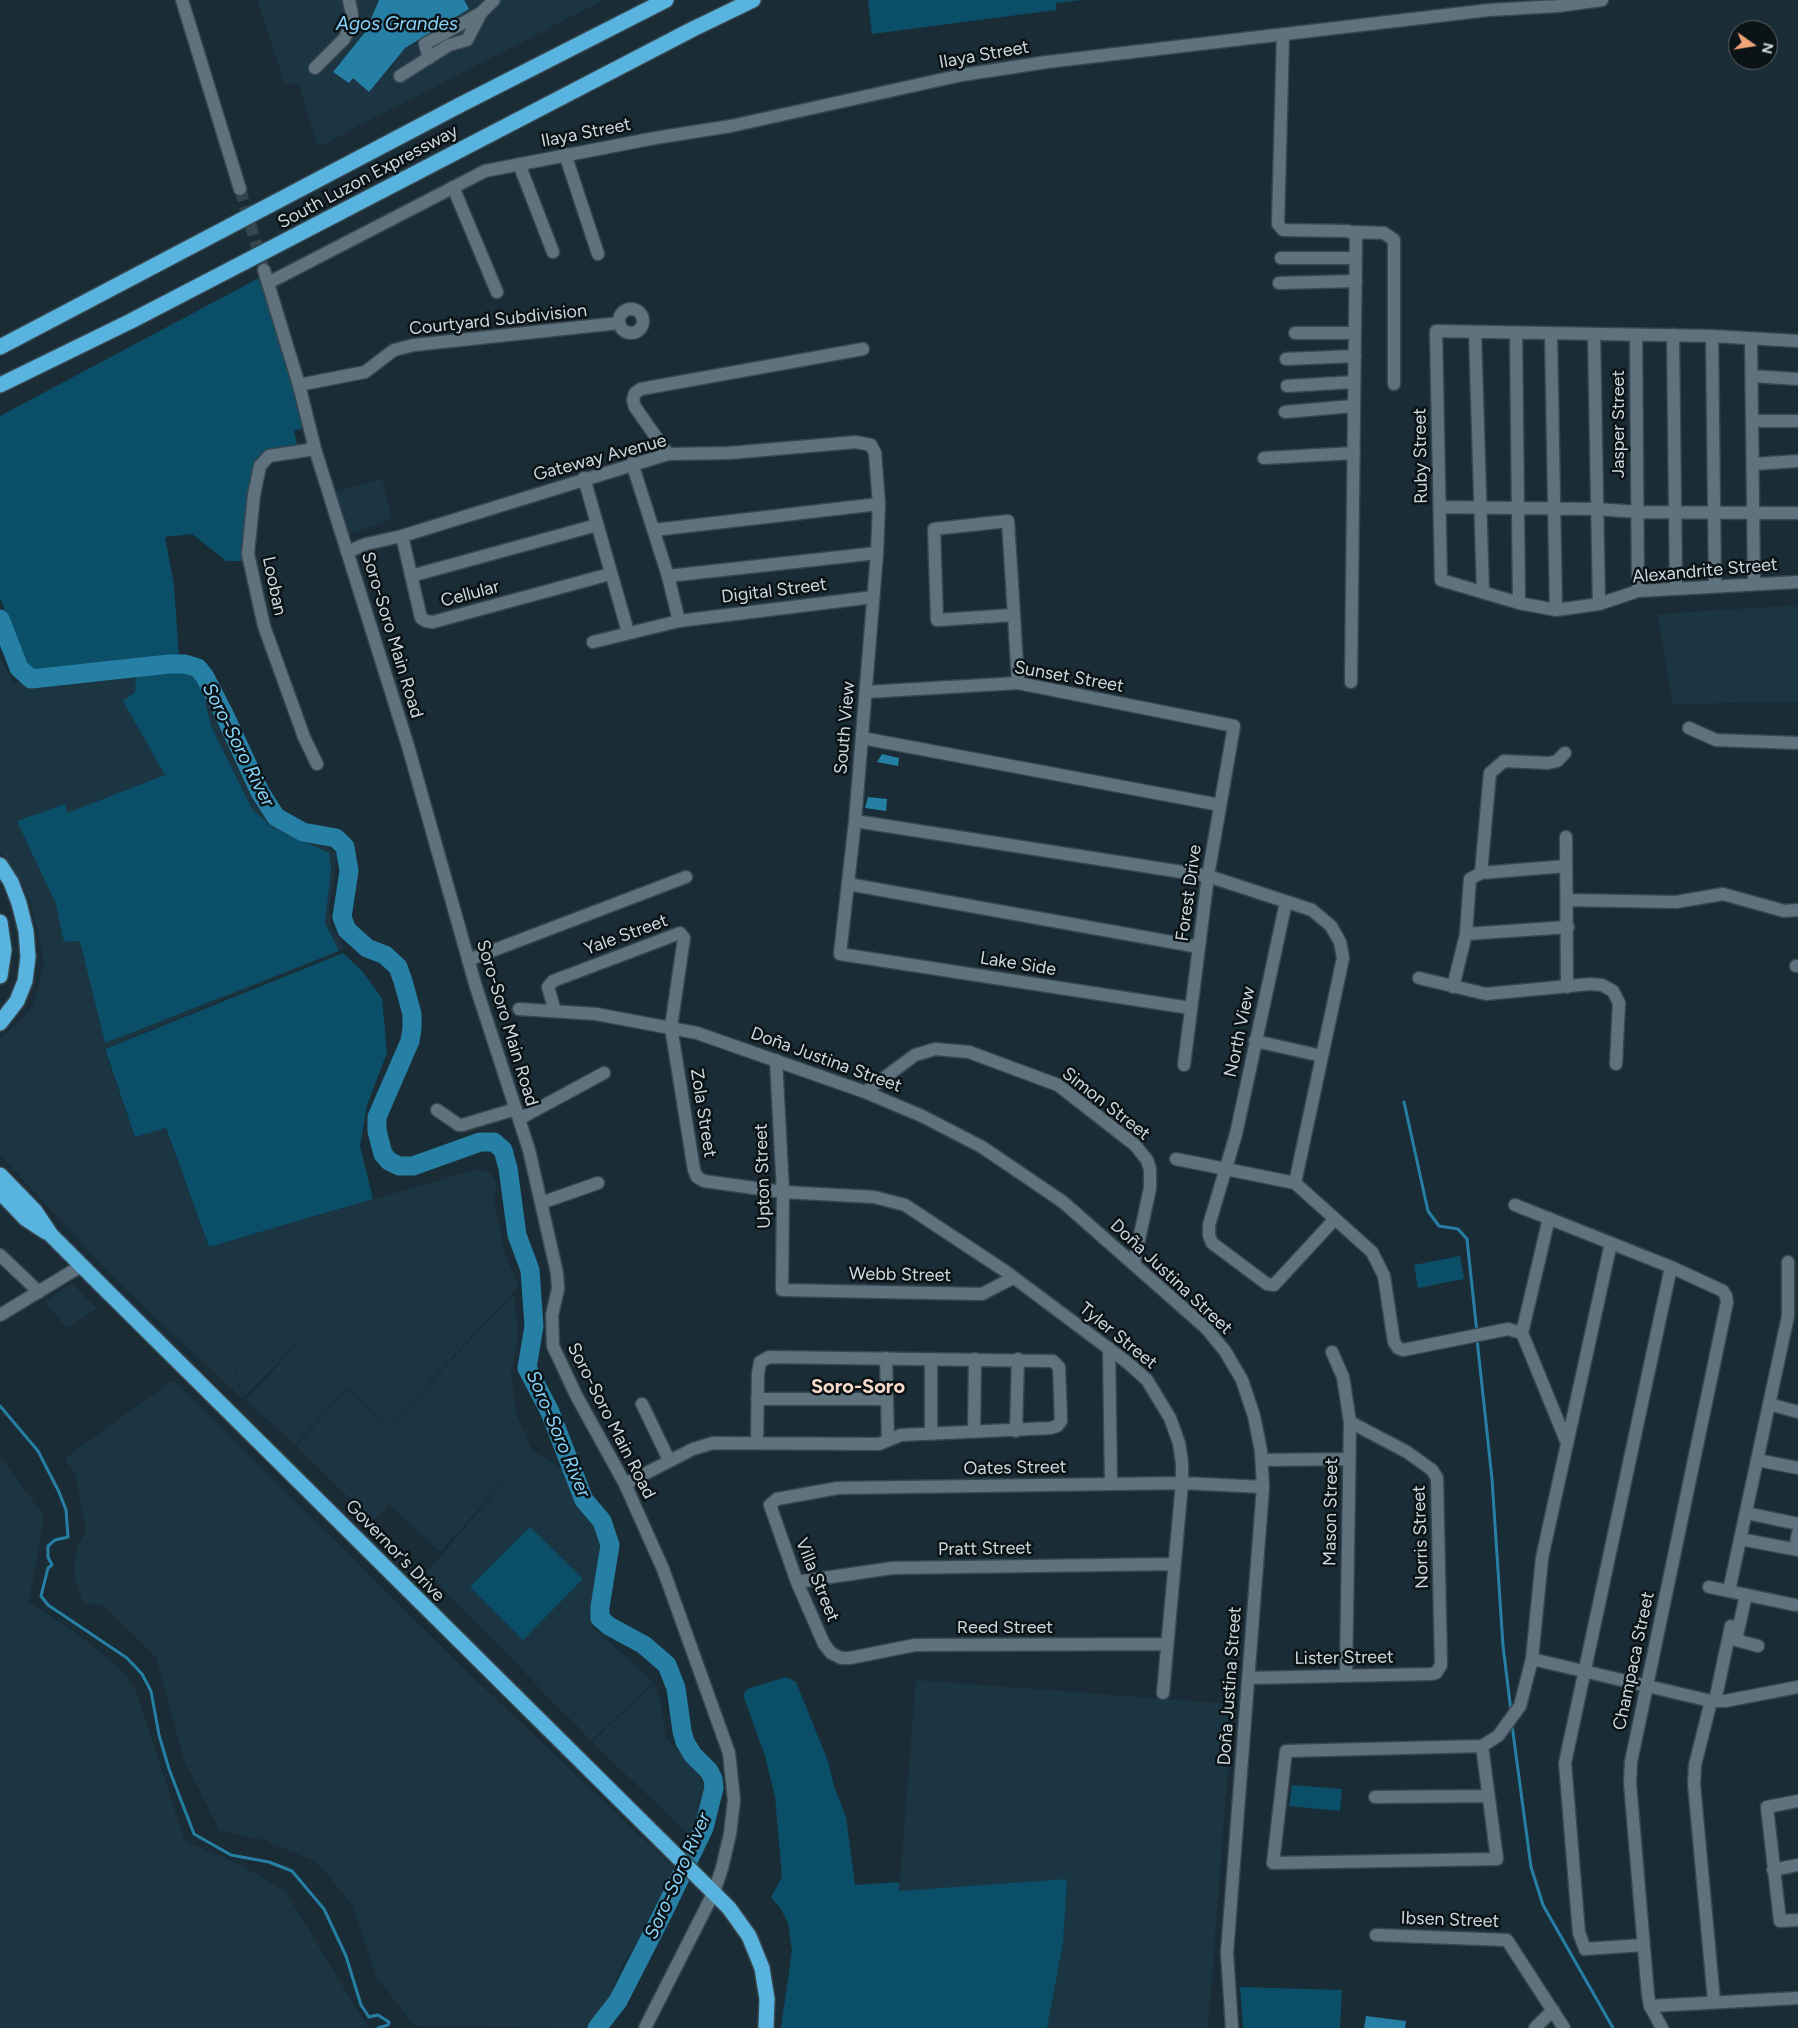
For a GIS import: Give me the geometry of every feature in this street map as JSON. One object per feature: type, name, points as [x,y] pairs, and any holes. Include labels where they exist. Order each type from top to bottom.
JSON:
[{"type":"highway","name":"South Luzon Expressway","points":[[0,347],[460,105],[666,0]]},
{"type":"highway","name":"South Luzon Expressway","points":[[0,385],[131,321],[753,0]]},
{"type":"highway","points":[[0,865],[15,891],[23,917],[28,945],[27,972],[17,1001],[0,1023]]},
{"type":"highway","points":[[0,922],[4,950],[0,976]]},
{"type":"highway","name":"Governor's Drive","points":[[0,1175],[35,1211],[51,1235],[81,1266],[709,1888],[743,1927],[758,1956],[766,1988],[766,2028]]},
{"type":"highway","name":"Governor's Drive","points":[[0,1192],[26,1219],[51,1235]]},
{"type":"street","points":[[182,0],[240,189]]},
{"type":"street","points":[[314,68],[344,39],[351,25],[352,14],[349,0]]},
{"type":"street","points":[[400,76],[449,45],[467,40],[481,13],[494,0]]},
{"type":"street","name":"Ilaya Street","points":[[268,283],[485,171],[565,154],[731,126],[962,76],[1048,62],[1489,10],[1602,0]]},
{"type":"street","points":[[1284,35],[1278,224],[1283,230],[1384,233],[1394,240],[1394,384]]},
{"type":"street","points":[[565,154],[598,254]]},
{"type":"street","points":[[519,164],[553,252]]},
{"type":"street","points":[[453,187],[497,292]]},
{"type":"street","points":[[1351,682],[1356,281],[1356,235],[1353,232]]},
{"type":"street","points":[[1281,258],[1355,258]]},
{"type":"street","name":"Soro-Soro Main Road","points":[[264,270],[299,385],[315,449],[408,746],[468,960],[529,1150],[558,1289],[552,1315],[553,1346],[576,1394],[625,1484],[663,1569],[730,1753],[734,1782],[733,1817],[726,1854],[645,2028]]},
{"type":"street","points":[[1279,283],[1356,281]]},
{"type":"street","name":"Courtyard Subdivision","points":[[299,385],[366,372],[394,350],[414,345],[619,323]]},
{"type":"street","name":"Ruby Street","points":[[1441,580],[1436,331],[1475,332]]},
{"type":"street","points":[[1482,592],[1475,332],[1712,336],[1798,341]]},
{"type":"street","points":[[1294,333],[1354,333]]},
{"type":"street","points":[[1516,333],[1520,603]]},
{"type":"street","points":[[1551,334],[1556,610]]},
{"type":"street","points":[[1594,334],[1598,604]]},
{"type":"street","name":"Jasper Street","points":[[1636,335],[1638,591]]},
{"type":"street","points":[[1673,335],[1676,588]]},
{"type":"street","points":[[1712,336],[1716,585]]},
{"type":"street","points":[[1751,339],[1754,583]]},
{"type":"street","points":[[668,454],[635,407],[633,400],[635,393],[641,389],[864,349]]},
{"type":"street","points":[[1286,359],[1355,356]]},
{"type":"street","points":[[1752,376],[1798,380]]},
{"type":"street","points":[[1287,386],[1354,382]]},
{"type":"street","points":[[1285,412],[1353,406]]},
{"type":"street","points":[[1753,421],[1798,421]]},
{"type":"street","name":"Gateway Avenue","points":[[348,552],[375,541],[402,536],[632,463],[668,454],[730,454],[865,443],[870,445],[875,453],[880,504]]},
{"type":"street","name":"Looban","points":[[315,449],[269,456],[260,466],[254,495],[248,554],[264,626],[304,737],[317,764]]},
{"type":"street","points":[[1264,458],[1354,453]]},
{"type":"street","points":[[1754,464],[1798,461]]},
{"type":"street","points":[[632,463],[668,576],[679,621]]},
{"type":"street","points":[[584,478],[628,632]]},
{"type":"street","points":[[654,530],[880,504]]},
{"type":"street","name":"South View","points":[[840,954],[855,821],[880,504]]},
{"type":"street","points":[[1440,506],[1596,509],[1638,512],[1798,513],[1798,522]]},
{"type":"street","points":[[1014,615],[937,620],[934,530],[1008,521],[1014,615],[1018,683]]},
{"type":"street","points":[[411,576],[597,525]]},
{"type":"street","name":"Cellular","points":[[402,536],[421,618],[433,622],[610,574]]},
{"type":"street","points":[[668,576],[877,553]]},
{"type":"street","name":"Alexandrite Street","points":[[1441,580],[1520,603],[1556,610],[1598,604],[1638,591],[1716,585],[1798,582]]},
{"type":"street","name":"Digital Street","points":[[593,642],[679,621],[873,596]]},
{"type":"street","name":"Sunset Street","points":[[866,692],[1018,683],[1234,726]]},
{"type":"street","name":"Forest Drive","points":[[1184,1065],[1208,876],[1234,726]]},
{"type":"street","points":[[1689,728],[1716,740],[1798,743]]},
{"type":"street","points":[[862,738],[1220,805]]},
{"type":"street","points":[[1481,873],[1490,772],[1504,760],[1548,763],[1557,761],[1564,753]]},
{"type":"street","points":[[855,821],[1208,876],[1312,910],[1331,926],[1340,942],[1343,958],[1295,1183]]},
{"type":"street","points":[[1566,837],[1568,900],[1567,987]]},
{"type":"street","points":[[1453,987],[1466,934],[1468,886],[1470,880],[1481,873],[1566,866]]},
{"type":"street","points":[[468,960],[686,877]]},
{"type":"street","points":[[848,884],[1199,947]]},
{"type":"street","points":[[1568,900],[1676,902],[1723,894],[1779,910],[1798,910]]},
{"type":"street","name":"North View","points":[[1286,902],[1236,1134],[1209,1225],[1209,1235],[1212,1243],[1267,1284],[1274,1285],[1281,1280],[1334,1220]]},
{"type":"street","points":[[1466,934],[1568,928]]},
{"type":"street","name":"Yale Street","points":[[555,1011],[548,987],[554,981],[680,933],[684,938],[671,1027]]},
{"type":"street","name":"Lake Side","points":[[840,954],[1190,1008]]},
{"type":"street","points":[[1419,978],[1486,994],[1590,984],[1602,985],[1613,991],[1619,1003],[1616,1064]]},
{"type":"street","name":"Doña Justina Street","points":[[519,1009],[596,1014],[671,1027],[709,1036],[865,1092],[922,1116],[998,1157],[1063,1202],[1206,1328],[1226,1351],[1248,1397],[1258,1433],[1263,1487],[1227,1953],[1232,2028]]},
{"type":"street","name":"Zola Street","points":[[671,1027],[694,1170],[697,1178],[704,1181],[783,1192]]},
{"type":"street","points":[[1255,1041],[1322,1056]]},
{"type":"street","name":"Simon Street","points":[[865,1092],[915,1055],[935,1049],[969,1052],[1058,1085],[1135,1145],[1147,1160],[1150,1169],[1150,1188],[1134,1263]]},
{"type":"street","name":"Upton Street","points":[[776,1060],[783,1192],[782,1290]]},
{"type":"street","points":[[437,1110],[459,1125],[517,1114],[604,1073]]},
{"type":"street","points":[[1176,1158],[1225,1170],[1295,1183],[1334,1220],[1372,1252],[1384,1276],[1394,1342],[1398,1348],[1403,1350],[1508,1329],[1522,1333]]},
{"type":"street","points":[[541,1203],[598,1183]]},
{"type":"street","name":"Tyler Street","points":[[783,1192],[874,1197],[897,1202],[918,1213],[1013,1278],[1109,1348],[1141,1374],[1164,1404],[1179,1443],[1182,1483],[1163,1693]]},
{"type":"street","points":[[1515,1205],[1671,1267],[1565,1763],[1579,1933],[1585,1949],[1643,1945]]},
{"type":"street","points":[[1549,1218],[1522,1333],[1567,1443]]},
{"type":"street","points":[[1482,1746],[1497,1860],[1272,1863],[1286,1752],[1482,1746],[1498,1736],[1520,1706],[1532,1659],[1542,1558],[1611,1243]]},
{"type":"street","points":[[0,1254],[39,1292]]},
{"type":"street","points":[[1728,1591],[1769,1404],[1793,1316],[1788,1262]]},
{"type":"street","points":[[0,1315],[81,1266]]},
{"type":"street","name":"Champaca Street","points":[[1662,2028],[1650,2006],[1643,1945],[1630,1783],[1631,1762],[1727,1302],[1726,1296],[1722,1291],[1671,1267]]},
{"type":"street","name":"Webb Street","points":[[782,1290],[982,1294],[1013,1278]]},
{"type":"street","points":[[1109,1348],[1111,1484]]},
{"type":"street","name":"Mason Street","points":[[1332,1352],[1343,1378],[1350,1422],[1346,1675]]},
{"type":"street","points":[[625,1484],[702,1445],[758,1443],[879,1444],[901,1435],[1051,1428],[1060,1424],[1062,1416],[1059,1371],[1056,1362],[1018,1360],[806,1356],[764,1358],[759,1368],[757,1399],[758,1443]]},
{"type":"street","points":[[886,1358],[888,1440]]},
{"type":"street","points":[[931,1359],[931,1434]]},
{"type":"street","points":[[974,1432],[975,1359]]},
{"type":"street","points":[[1016,1430],[1018,1360]]},
{"type":"street","points":[[757,1399],[887,1399]]},
{"type":"street","points":[[642,1404],[670,1460]]},
{"type":"street","points":[[1769,1404],[1798,1412]]},
{"type":"street","name":"Norris Street","points":[[1350,1422],[1407,1452],[1432,1470],[1437,1478],[1442,1660],[1439,1670]]},
{"type":"street","points":[[1262,1460],[1349,1459]]},
{"type":"street","points":[[1757,1460],[1798,1468]]},
{"type":"street","name":"Oates Street","points":[[771,1503],[777,1499],[838,1488],[1182,1483],[1263,1487]]},
{"type":"street","name":"Villa Street","points":[[771,1503],[771,1510],[797,1582],[824,1644],[831,1653],[845,1659]]},
{"type":"street","points":[[1746,1513],[1798,1524]]},
{"type":"street","points":[[1740,1539],[1796,1550],[1798,1533]]},
{"type":"street","name":"Pratt Street","points":[[797,1582],[892,1568],[1174,1564]]},
{"type":"street","points":[[1709,1587],[1795,1605]]},
{"type":"street","points":[[1746,1595],[1736,1640],[1758,1646]]},
{"type":"street","points":[[1714,2001],[1694,1784],[1695,1765],[1731,1626]]},
{"type":"street","name":"Reed Street","points":[[845,1659],[915,1645],[1167,1644]]},
{"type":"street","points":[[1532,1659],[1713,1701],[1726,1701],[1798,1687]]},
{"type":"street","name":"Lister Street","points":[[1248,1678],[1431,1674],[1439,1670]]},
{"type":"street","points":[[1375,1797],[1488,1796]]},
{"type":"street","points":[[1798,1801],[1767,1806],[1780,1921],[1798,1920]]},
{"type":"street","points":[[1774,1870],[1798,1865]]},
{"type":"street","name":"Ibsen Street","points":[[1376,1935],[1506,1940],[1564,2028]]},
{"type":"street","points":[[1650,2006],[1714,2001],[1798,1998]]},
{"type":"street","points":[[1535,2028],[1553,2010]]},
{"type":"shaded area","points":[[257,0],[604,0],[318,147],[298,82],[285,85]]},
{"type":"shaded area","points":[[868,0],[1081,0],[1056,3],[1056,10],[872,34]]},
{"type":"shaded area","points":[[259,278],[307,427],[294,431],[298,449],[267,456],[244,561],[226,561],[192,534],[165,537],[174,585],[179,656],[46,671],[30,671],[0,598],[0,416]]},
{"type":"shaded area","points":[[382,478],[392,519],[345,536],[333,493]]},
{"type":"shaded area","points":[[1798,605],[1798,702],[1672,704],[1658,614]]},
{"type":"shaded area","points":[[0,655],[13,683],[179,669],[198,674],[265,814],[278,825],[328,847],[337,855],[329,910],[331,926],[345,949],[104,1049],[135,1137],[165,1127],[209,1247],[474,1170],[490,1172],[497,1184],[494,1201],[506,1257],[519,1286],[388,1426],[347,1388],[295,1445],[246,1400],[298,1343],[304,1348],[298,1342],[243,1399],[231,1350],[242,1399],[122,1286],[0,1155],[0,1039],[29,1012],[37,994],[44,962],[32,906],[20,881],[0,852]]},
{"type":"shaded area","points":[[176,671],[192,675],[203,692],[211,726],[252,809],[272,827],[329,853],[331,869],[325,923],[339,951],[105,1043],[80,941],[64,942],[56,904],[17,821],[65,804],[67,813],[165,775],[123,701],[135,692],[136,676]]},
{"type":"shaded area","points":[[343,953],[362,971],[382,998],[387,1053],[367,1105],[360,1146],[373,1199],[209,1247],[166,1128],[135,1137],[105,1049]]},
{"type":"shaded area","points":[[1460,1256],[1464,1279],[1418,1288],[1414,1265]]},
{"type":"shaded area","points":[[72,1283],[97,1309],[66,1328],[45,1301]]},
{"type":"shaded area","points":[[514,1294],[517,1343],[511,1373],[517,1417],[533,1451],[558,1466],[568,1478],[604,1541],[604,1579],[593,1627],[653,1682],[591,1741],[570,1718],[586,1702],[569,1718],[535,1684],[557,1659],[535,1683],[427,1572],[517,1467],[440,1552],[389,1504],[373,1521],[296,1446],[347,1389],[388,1427]]},
{"type":"shaded area","points":[[173,1380],[429,1635],[673,1867],[668,1896],[623,1964],[603,2012],[583,2028],[415,2026],[376,1976],[352,1905],[317,1862],[264,1840],[220,1831],[184,1760],[156,1657],[103,1605],[83,1603],[74,1577],[76,1550],[86,1530],[76,1476],[65,1458]]},
{"type":"shaded area","points":[[0,1456],[44,1516],[29,1602],[76,1633],[121,1669],[136,1691],[185,1841],[243,1866],[286,1892],[368,2028],[0,2028]]},
{"type":"shaded area","points":[[530,1527],[583,1579],[523,1640],[470,1587]]},
{"type":"shaded area","points":[[786,1677],[796,1682],[828,1761],[834,1786],[846,1817],[855,1885],[899,1882],[899,1891],[1067,1879],[1063,1943],[1047,2028],[781,2028],[792,1951],[788,1923],[781,1909],[771,1897],[782,1877],[775,1797],[765,1756],[743,1695],[747,1689]]},
{"type":"shaded area","points":[[916,1680],[1233,1704],[1208,2028],[1047,2028],[1063,1943],[899,1891]]},
{"type":"shaded area","points":[[654,1683],[660,1699],[666,1737],[696,1771],[704,1784],[706,1797],[703,1813],[699,1826],[690,1836],[592,1742]]},
{"type":"shaded area","points":[[1292,1785],[1342,1789],[1340,1811],[1289,1806]]},
{"type":"shaded area","points":[[1240,1987],[1342,1990],[1340,2028],[1243,2028]]},
{"type":"water","name":"Agos Grandes","points":[[379,0],[464,0],[469,9],[405,48],[369,92],[353,78],[349,83],[333,72],[366,31]]},
{"type":"water","points":[[882,754],[899,758],[898,766],[877,762]]},
{"type":"water","points":[[868,797],[887,799],[886,811],[865,808]]},
{"type":"water","points":[[1366,2016],[1406,2021],[1405,2028],[1364,2028]]},
{"type":"waterway","name":"Soro-Soro River","points":[[0,619],[19,668],[31,679],[169,664],[185,664],[198,668],[205,677],[225,716],[260,792],[276,817],[303,832],[336,838],[345,847],[349,871],[342,917],[347,930],[367,948],[385,955],[398,967],[412,1014],[412,1028],[410,1041],[377,1117],[377,1131],[383,1154],[389,1161],[399,1166],[413,1166],[480,1142],[494,1142],[503,1150],[508,1168],[517,1235],[530,1270],[534,1326],[527,1368],[550,1412],[584,1500],[602,1521],[610,1545],[600,1618],[609,1626],[644,1645],[667,1665],[676,1688],[685,1742],[693,1755],[709,1771],[713,1779],[714,1788],[704,1828],[664,1911],[618,2001],[597,2028]]},
{"type":"waterway","points":[[1404,1102],[1428,1211],[1439,1226],[1458,1229],[1467,1239],[1477,1333]]},
{"type":"waterway","points":[[1477,1339],[1492,1479],[1503,1646],[1511,1711]]},
{"type":"waterway","points":[[0,1406],[38,1451],[66,1510],[68,1537],[55,1540],[48,1546],[48,1557],[52,1565],[48,1568],[41,1596],[48,1605],[127,1658],[142,1674],[151,1691],[159,1735],[169,1769],[194,1834],[231,1855],[269,1862],[292,1871],[324,1909],[346,1956],[361,2005],[369,2017],[378,2015],[389,2022],[388,2025],[378,2028]]},
{"type":"waterway","points":[[1512,1725],[1531,1867],[1543,1905],[1613,2028]]},
{"type":"tunnel","points":[[240,189],[264,270]]},
{"type":"district","name":"Soro-Soro","points":[[858,1387]]}]
